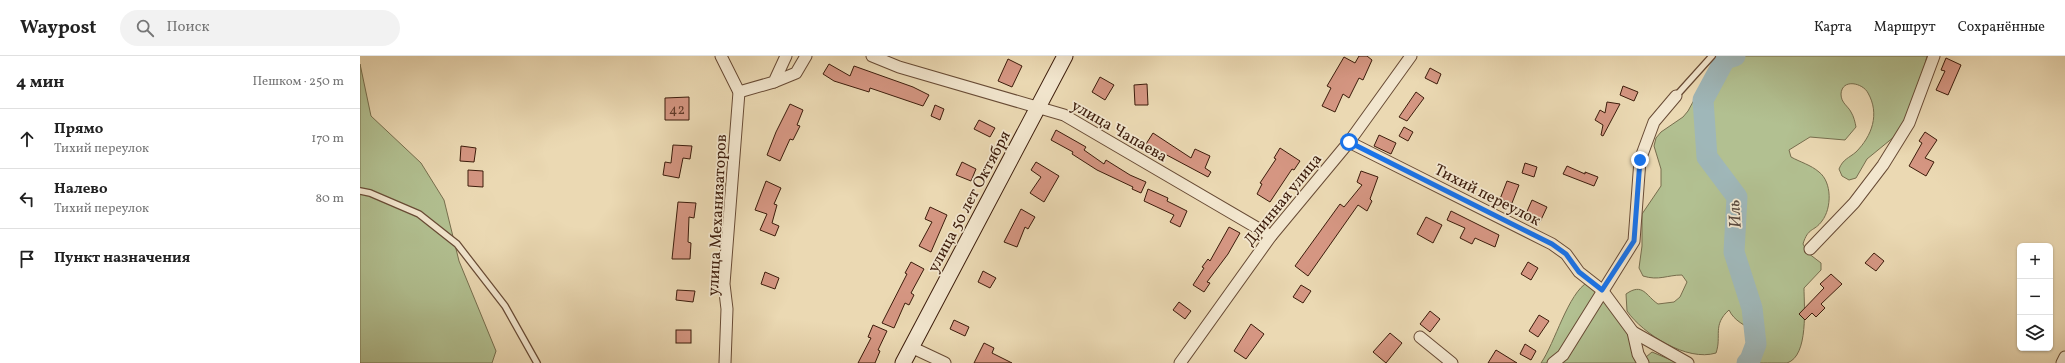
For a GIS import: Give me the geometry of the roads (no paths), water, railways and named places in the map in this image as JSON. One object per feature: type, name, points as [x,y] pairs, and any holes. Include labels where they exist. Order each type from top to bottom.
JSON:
[{"type":"street","name":"улица Механизаторов","points":[[722,56],[739,92],[724,284],[727,309],[725,363]]},
{"type":"street","points":[[774,82],[786,56]]},
{"type":"street","points":[[739,92],[774,82],[796,73],[806,56]]},
{"type":"street","name":"улица Чапаева","points":[[872,56],[899,68],[1064,115],[1271,236]]},
{"type":"street","name":"улица 50 лет Октября","points":[[903,363],[1065,56]]},
{"type":"street","name":"Длинная улица","points":[[1180,363],[1271,236],[1349,142],[1411,56]]},
{"type":"street","points":[[1810,249],[1854,203],[1883,165],[1909,123],[1934,56]]},
{"type":"street","points":[[1553,363],[1563,355],[1602,290],[1634,241],[1640,160],[1654,122],[1676,96]]},
{"type":"street","name":"Тихий переулок","points":[[1349,142],[1552,244],[1566,254],[1579,272],[1602,290],[1633,332]]},
{"type":"street","points":[[1633,332],[1638,354],[1643,363]]},
{"type":"street","points":[[1633,332],[1688,363]]},
{"type":"street","points":[[1420,337],[1452,363]]},
{"type":"street","points":[[911,347],[945,363]]},
{"type":"street","points":[[2062,363],[2065,357]]},
{"type":"lane","points":[[1676,96],[1712,56]]},
{"type":"lane","points":[[360,191],[370,193],[419,214],[457,244],[504,306],[538,363]]},
{"type":"waterway","name":"Иль","points":[[1735,56],[1725,59],[1703,100],[1707,157],[1737,197],[1734,252],[1752,308],[1756,344],[1750,360],[1747,363]]}]
